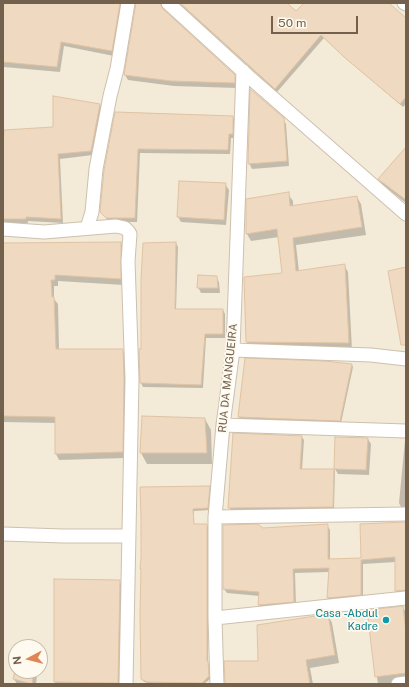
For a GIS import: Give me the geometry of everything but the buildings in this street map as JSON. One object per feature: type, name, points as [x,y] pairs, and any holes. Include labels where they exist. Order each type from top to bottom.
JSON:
[{"type":"street","points":[[87,228],[92,212],[96,169],[110,96],[117,69],[128,3]]},
{"type":"street","points":[[168,3],[243,72],[406,214]]},
{"type":"street","name":"RUA DA MANGUEIRA","points":[[217,684],[215,618],[215,517],[223,425],[233,350],[243,72]]},
{"type":"street","points":[[3,229],[44,232],[116,226],[126,228],[130,234],[128,261],[132,365],[126,684]]},
{"type":"street","points":[[233,350],[372,355],[406,359]]},
{"type":"street","points":[[223,425],[406,431]]},
{"type":"street","points":[[215,517],[406,514]]},
{"type":"street","points":[[3,534],[128,536]]},
{"type":"street","points":[[215,618],[406,598]]},
{"type":"street","points":[[398,684],[406,683]]},
{"type":"shaded area","points":[[3,3],[406,3],[406,684],[3,684]]},
{"type":"place","name":"Casa -Abdul Kadre","points":[[386,620]]}]
